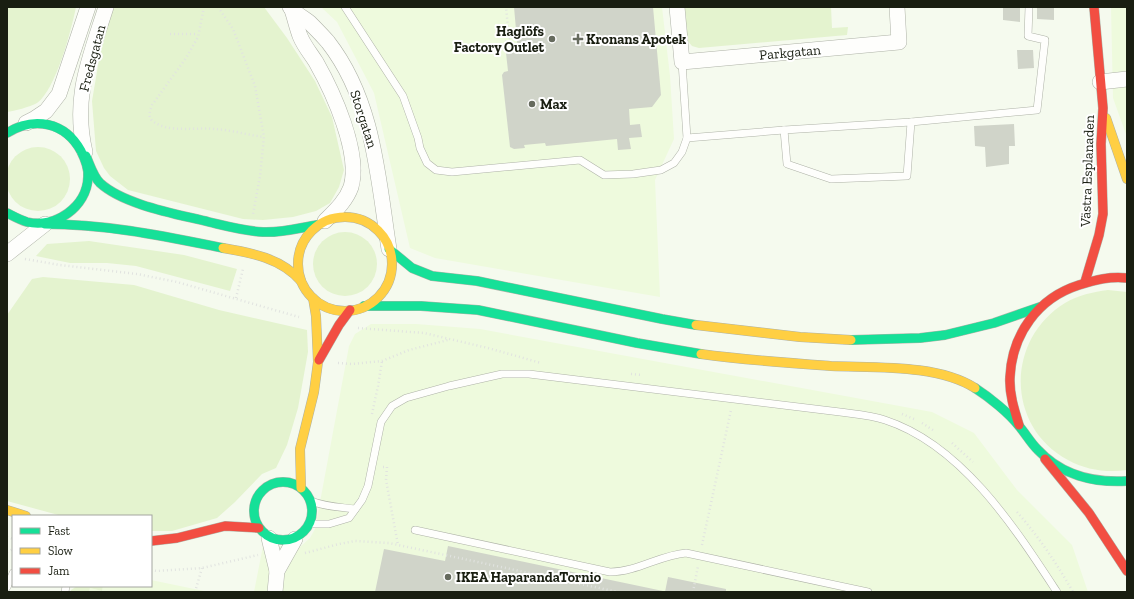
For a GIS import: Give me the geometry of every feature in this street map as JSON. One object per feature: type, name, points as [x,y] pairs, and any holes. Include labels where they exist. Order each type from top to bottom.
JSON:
[{"type":"main road","name":"Västra Esplanaden","points":[[1085,282],[1099,235],[1102,214],[1103,187],[1101,139],[1103,108],[1094,7]]},
{"type":"main road","name":"Västra Esplanaden","points":[[1103,108],[1127,180]]},
{"type":"main road","points":[[7,133],[14,125],[41,124],[59,128],[74,139],[86,156],[95,176],[106,188],[132,200],[176,214],[249,231],[262,232],[286,231],[321,223],[335,218],[345,217],[356,218],[365,222],[379,232],[385,240],[389,249],[391,265],[388,281],[380,295],[370,303],[350,310],[329,308],[313,298],[304,287],[298,267],[300,250],[307,236],[321,223]]},
{"type":"main road","points":[[45,224],[63,217],[81,200],[88,179],[86,156]]},
{"type":"main road","points":[[7,213],[28,223],[76,224],[119,228],[172,237],[265,257],[293,272],[301,281]]},
{"type":"main road","points":[[389,249],[412,268],[432,276],[477,281],[662,319],[716,328],[800,337],[860,340],[920,338],[945,335],[994,323],[1040,307]]},
{"type":"main road","points":[[1127,278],[1103,278],[1065,288],[1040,307],[1023,328],[1015,345],[1011,362],[1009,390],[1012,407],[1023,433],[1089,513],[1127,571]]},
{"type":"main road","points":[[301,488],[300,449],[314,392],[318,362],[316,316],[313,298]]},
{"type":"main road","points":[[364,306],[437,306],[478,310],[504,314],[641,344],[694,353],[755,361],[913,370],[935,373],[958,379],[975,388],[1019,424]]},
{"type":"main road","points":[[318,362],[339,325],[350,310]]},
{"type":"main road","points":[[1035,447],[1061,469],[1086,479],[1104,482],[1127,481]]},
{"type":"main road","points":[[278,482],[288,470],[300,449]]},
{"type":"main road","points":[[152,541],[177,538],[225,526],[264,533],[276,540],[286,541],[295,539],[306,530],[310,524],[313,509],[307,494],[301,488],[294,484],[278,482],[270,485],[258,495],[255,502],[254,515],[264,533]]},
{"type":"main road","points":[[225,526],[255,502]]},
{"type":"main road","points":[[7,510],[23,515]]},
{"type":"street","name":"Fredsgatan","points":[[14,125],[34,120],[46,111],[59,94],[88,7]]},
{"type":"street","name":"Fredsgatan","points":[[86,156],[80,124],[81,97],[84,78],[106,7]]},
{"type":"street","points":[[677,7],[682,62]]},
{"type":"street","name":"Parkgatan","points":[[682,62],[899,42],[897,7]]},
{"type":"street","name":"Storgatan","points":[[293,8],[301,37],[324,76],[337,105],[351,151],[353,177],[351,186],[344,200],[321,223]]},
{"type":"street","name":"Storgatan","points":[[293,8],[327,40],[344,66],[357,95],[367,123],[374,150],[381,187],[389,249]]},
{"type":"street","points":[[1100,82],[1127,78]]},
{"type":"street","points":[[14,256],[45,224]]},
{"type":"street","points":[[264,533],[277,571]]},
{"type":"street","points":[[275,592],[277,571],[295,539]]},
{"type":"lane","points":[[345,7],[403,96],[418,138],[420,148],[427,163],[436,170],[452,172],[580,160],[604,175],[662,170],[674,163],[682,152],[687,138],[682,62]]},
{"type":"lane","points":[[687,138],[911,122],[1037,110],[1045,40],[1028,36],[1029,7]]},
{"type":"lane","points":[[784,130],[787,164],[831,179],[907,176],[911,122]]},
{"type":"lane","points":[[310,524],[329,524],[349,518],[362,500],[368,486],[381,422],[392,406],[406,398],[449,386],[502,374],[529,374],[840,412],[884,420],[911,431],[934,445],[975,480],[1018,532],[1057,592]]},
{"type":"lane","points":[[311,501],[336,508],[355,509]]},
{"type":"lane","points":[[415,530],[610,572],[621,572],[675,554],[686,553],[868,592]]},
{"type":"lane","points":[[7,587],[12,575]]},
{"type":"path","points":[[204,7],[198,34],[186,58],[152,105],[149,113],[150,118],[153,122],[161,126],[216,129],[264,137]]},
{"type":"path","points":[[218,7],[233,29],[255,86],[264,137],[260,176],[253,217]]},
{"type":"path","points":[[493,48],[500,48],[509,38],[506,7]]},
{"type":"path","points":[[170,34],[198,34]]},
{"type":"path","points":[[509,38],[516,38]]},
{"type":"path","points":[[14,256],[60,265],[137,274],[177,282],[303,318]]},
{"type":"path","points":[[236,298],[244,265]]},
{"type":"path","points":[[318,362],[352,364],[382,361],[409,350],[448,339]]},
{"type":"path","points":[[693,592],[733,399]]},
{"type":"path","points":[[398,545],[618,592]]},
{"type":"path","points":[[195,592],[202,568]]},
{"type":"path","points":[[152,570],[190,570]]},
{"type":"shaded area","points":[[7,7],[76,7],[62,59],[44,96],[37,103],[22,109],[7,112]]},
{"type":"shaded area","points":[[113,7],[264,7],[287,38],[315,81],[332,117],[344,170],[339,187],[330,203],[316,211],[293,217],[263,220],[243,219],[128,190],[110,176],[104,168],[96,151],[92,101],[101,48]]},
{"type":"shaded area","points":[[321,7],[662,7],[670,76],[674,139],[655,180],[660,297],[435,258],[410,248],[374,93],[337,22]]},
{"type":"shaded area","points":[[685,7],[831,7],[832,28],[848,27],[847,35],[699,48],[692,46],[687,40]]},
{"type":"shaded area","points":[[1111,7],[1127,7],[1127,137],[1113,98]]},
{"type":"shaded area","points":[[38,147],[50,149],[61,156],[68,167],[70,179],[68,191],[61,202],[50,209],[38,211],[26,209],[15,202],[8,191],[6,179],[8,167],[15,156],[26,149]]},
{"type":"shaded area","points":[[345,232],[357,234],[368,241],[375,252],[377,264],[375,276],[368,287],[357,294],[345,296],[333,294],[322,287],[315,276],[313,264],[315,252],[322,241],[333,234]]},
{"type":"shaded area","points":[[89,241],[184,255],[237,269],[230,291],[136,266],[107,263],[70,263],[36,256],[47,244]]},
{"type":"shaded area","points":[[43,277],[134,285],[219,310],[307,330],[308,352],[298,408],[287,445],[276,468],[262,474],[217,518],[172,531],[152,531],[152,515],[58,515],[7,501],[7,315],[32,279]]},
{"type":"shaded area","points":[[1108,290],[1127,292],[1127,470],[1119,471],[1104,471],[1082,466],[1068,460],[1048,445],[1033,427],[1024,406],[1021,383],[1023,360],[1031,338],[1045,319],[1070,300],[1086,294]]},
{"type":"shaded area","points":[[371,324],[416,324],[480,329],[932,412],[974,433],[1017,490],[1072,545],[1088,592],[254,592],[263,546],[300,547],[310,538],[315,529],[349,346],[355,334]]},
{"type":"shaded area","points":[[152,580],[204,591],[89,592],[90,588],[102,591],[103,587],[152,587]]},
{"type":"shaded area","points":[[76,587],[103,587],[102,591],[90,588],[89,592],[71,592],[71,590]]},
{"type":"building","points":[[514,7],[653,7],[661,95],[652,107],[629,109],[630,125],[640,124],[642,137],[629,138],[631,149],[618,150],[617,139],[546,146],[545,143],[524,145],[525,148],[514,149],[510,147],[502,75],[504,72],[508,71],[506,53],[518,52]]},
{"type":"building","points":[[1003,7],[1020,7],[1020,22],[1003,20]]},
{"type":"building","points":[[1037,7],[1054,7],[1054,20],[1037,19]]},
{"type":"building","points":[[1017,50],[1033,50],[1034,68],[1018,69]]},
{"type":"building","points":[[1014,124],[1015,146],[1009,146],[1009,164],[986,167],[985,147],[975,146],[974,126]]},
{"type":"building","name":"IKEA HaparandaTornio","points":[[448,546],[663,592],[375,592],[384,549],[445,561]]},
{"type":"building","points":[[668,577],[726,589],[726,592],[665,592]]},
{"type":"traffic: fast","points":[[7,133],[17,128],[38,124],[58,128],[74,141],[81,151],[88,170],[86,188],[82,198],[76,206],[58,219],[38,223],[27,222],[7,213]]},
{"type":"traffic: fast","points":[[86,156],[100,183],[110,191],[152,208],[229,227],[256,231],[276,232],[317,225]]},
{"type":"traffic: fast","points":[[45,224],[113,228],[223,248]]},
{"type":"traffic: fast","points":[[389,249],[412,268],[432,276],[477,281],[696,325]]},
{"type":"traffic: fast","points":[[364,306],[421,306],[478,310],[637,343],[701,354]]},
{"type":"traffic: fast","points":[[851,340],[920,338],[945,335],[994,323],[1040,307]]},
{"type":"traffic: fast","points":[[975,388],[1010,416],[1038,450],[1057,466],[1079,476],[1090,479],[1102,481],[1127,481]]},
{"type":"traffic: fast","points":[[277,482],[289,482],[299,486],[308,495],[312,505],[312,511],[312,517],[304,532],[289,540],[277,540],[267,536],[258,527],[254,517],[254,505],[258,495],[267,486],[277,482]]},
{"type":"traffic: slow","points":[[1106,118],[1127,179]]},
{"type":"traffic: slow","points":[[345,217],[363,221],[378,231],[388,246],[392,264],[388,282],[378,297],[363,307],[345,311],[327,307],[312,297],[302,282],[298,264],[302,246],[312,231],[327,221],[345,217]]},
{"type":"traffic: slow","points":[[223,248],[245,252],[275,262],[293,273],[301,281]]},
{"type":"traffic: slow","points":[[301,488],[300,449],[314,392],[318,362],[316,316],[313,298]]},
{"type":"traffic: slow","points":[[696,325],[800,337],[851,340]]},
{"type":"traffic: slow","points":[[701,354],[831,366],[924,371],[960,380],[975,388]]},
{"type":"traffic: slow","points":[[7,510],[23,515]]},
{"type":"traffic: jam","points":[[1085,282],[1099,235],[1103,214],[1101,144],[1103,108],[1094,7]]},
{"type":"traffic: jam","points":[[1019,425],[1011,395],[1010,377],[1016,346],[1022,332],[1030,320],[1040,308],[1064,291],[1097,280],[1127,278]]},
{"type":"traffic: jam","points":[[319,360],[339,325],[350,310]]},
{"type":"traffic: jam","points":[[1045,459],[1089,513],[1127,571]]},
{"type":"traffic: jam","points":[[152,541],[177,538],[225,526],[259,528]]},
{"type":"place","name":"Haglöfs Factory Outlet","points":[[552,39]]},
{"type":"place","name":"Kronans Apotek","points":[[578,39]]},
{"type":"place","name":"Max","points":[[532,104]]},
{"type":"place","name":"IKEA HaparandaTornio","points":[[448,577]]}]
